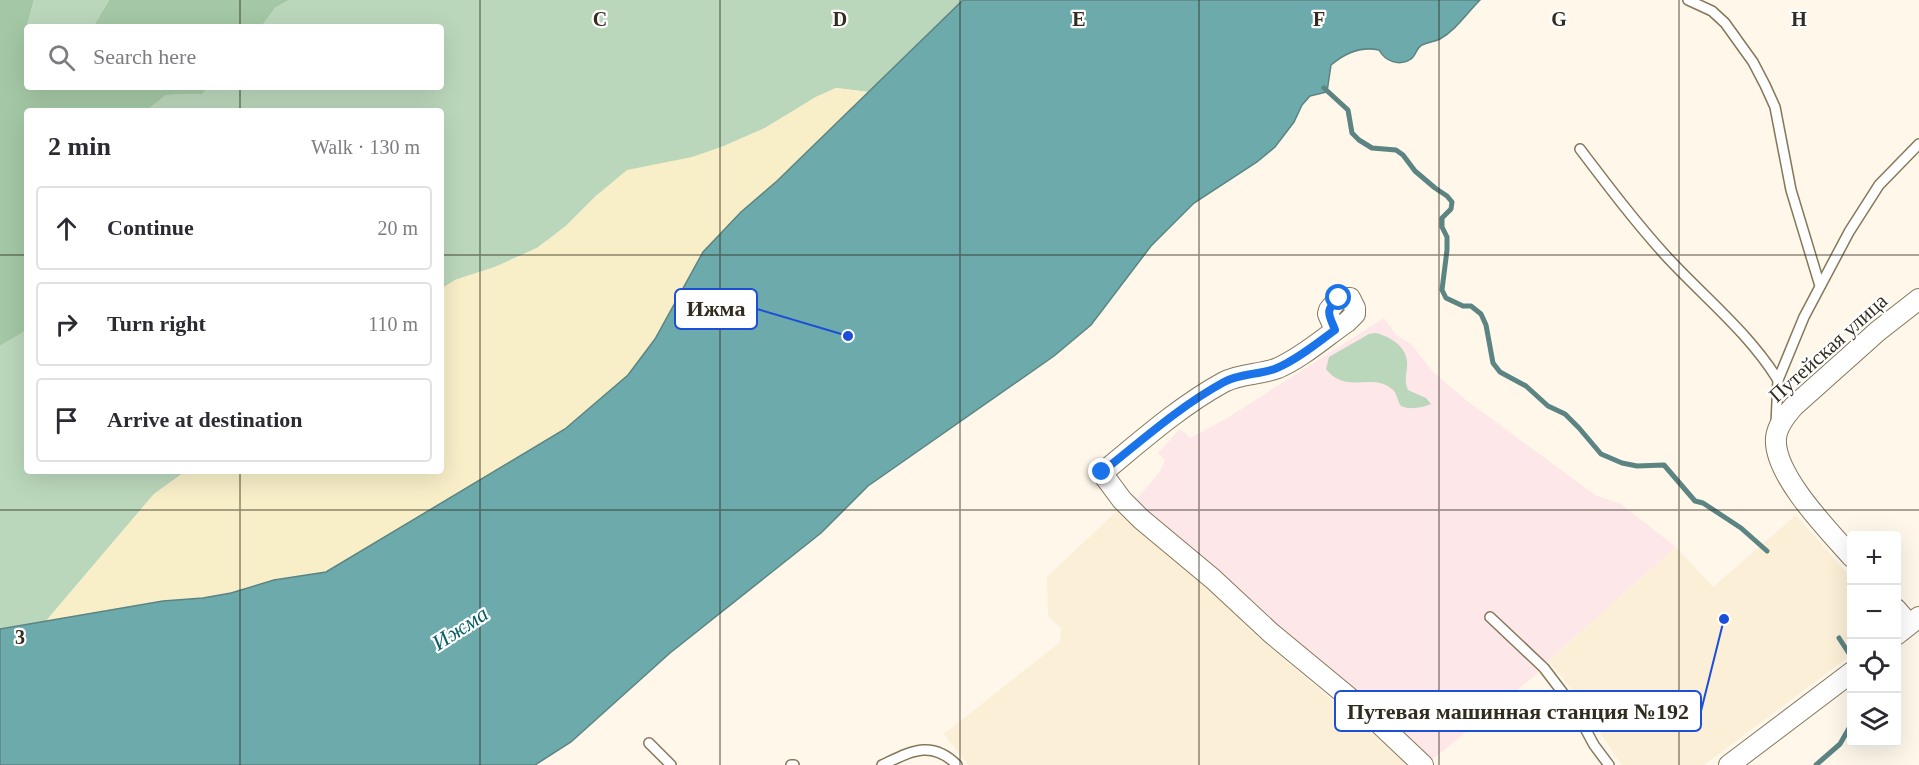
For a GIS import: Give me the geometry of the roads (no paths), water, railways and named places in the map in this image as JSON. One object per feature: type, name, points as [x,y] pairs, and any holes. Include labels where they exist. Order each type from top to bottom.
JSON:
[{"type":"street","name":"Путейская улица","points":[[1847,552],[1789,479],[1777,453],[1776,436],[1783,419],[1794,406],[1878,331],[1919,299]]},
{"type":"street","points":[[1335,330],[1296,358],[1276,368],[1234,378],[1208,392],[1187,405],[1102,472],[1117,494],[1140,519],[1213,579],[1271,633],[1369,714],[1423,765]]},
{"type":"street","points":[[1729,765],[1847,675]]},
{"type":"lane","points":[[1688,0],[1712,11],[1725,23],[1765,85],[1775,107],[1791,190],[1820,286]]},
{"type":"lane","points":[[1776,436],[1778,380],[1800,325],[1849,232],[1879,185],[1919,144]]},
{"type":"lane","points":[[1580,149],[1642,229],[1737,327],[1778,380]]},
{"type":"lane","points":[[1490,617],[1544,668],[1572,704],[1594,745],[1609,765]]},
{"type":"lane","points":[[649,743],[671,765]]},
{"type":"lane","points":[[882,765],[922,749],[939,752],[957,765]]},
{"type":"water","points":[[963,0],[1480,0],[1451,31],[1440,39],[1420,46],[1413,58],[1402,63],[1393,62],[1379,50],[1366,49],[1348,54],[1331,65],[1327,92],[1310,96],[1275,147],[1257,162],[1194,203],[1151,246],[1091,325],[1054,356],[868,486],[821,533],[670,653],[571,742],[535,765],[0,765],[0,629],[163,601],[203,598],[231,593],[274,580],[326,572],[565,429],[628,375],[655,339],[703,252],[741,212],[777,181]]},
{"type":"waterway","points":[[1324,88],[1348,110],[1352,133],[1359,140],[1372,148],[1396,150],[1403,155],[1415,171],[1452,202],[1451,209],[1442,218],[1442,227],[1447,237],[1442,290],[1446,298],[1463,306],[1471,306],[1481,314],[1486,325],[1493,363],[1500,372],[1526,386],[1548,406],[1565,414],[1601,454],[1622,463],[1637,466],[1664,465],[1695,501],[1703,503],[1741,528],[1767,551]]},
{"type":"waterway","points":[[1839,638],[1847,650]]},
{"type":"waterway","points":[[1816,765],[1840,744],[1847,732]]},
{"type":"place","name":"Ижма","points":[[848,336]]},
{"type":"place","name":"Путевая машинная станция №192","points":[[1724,619]]}]
